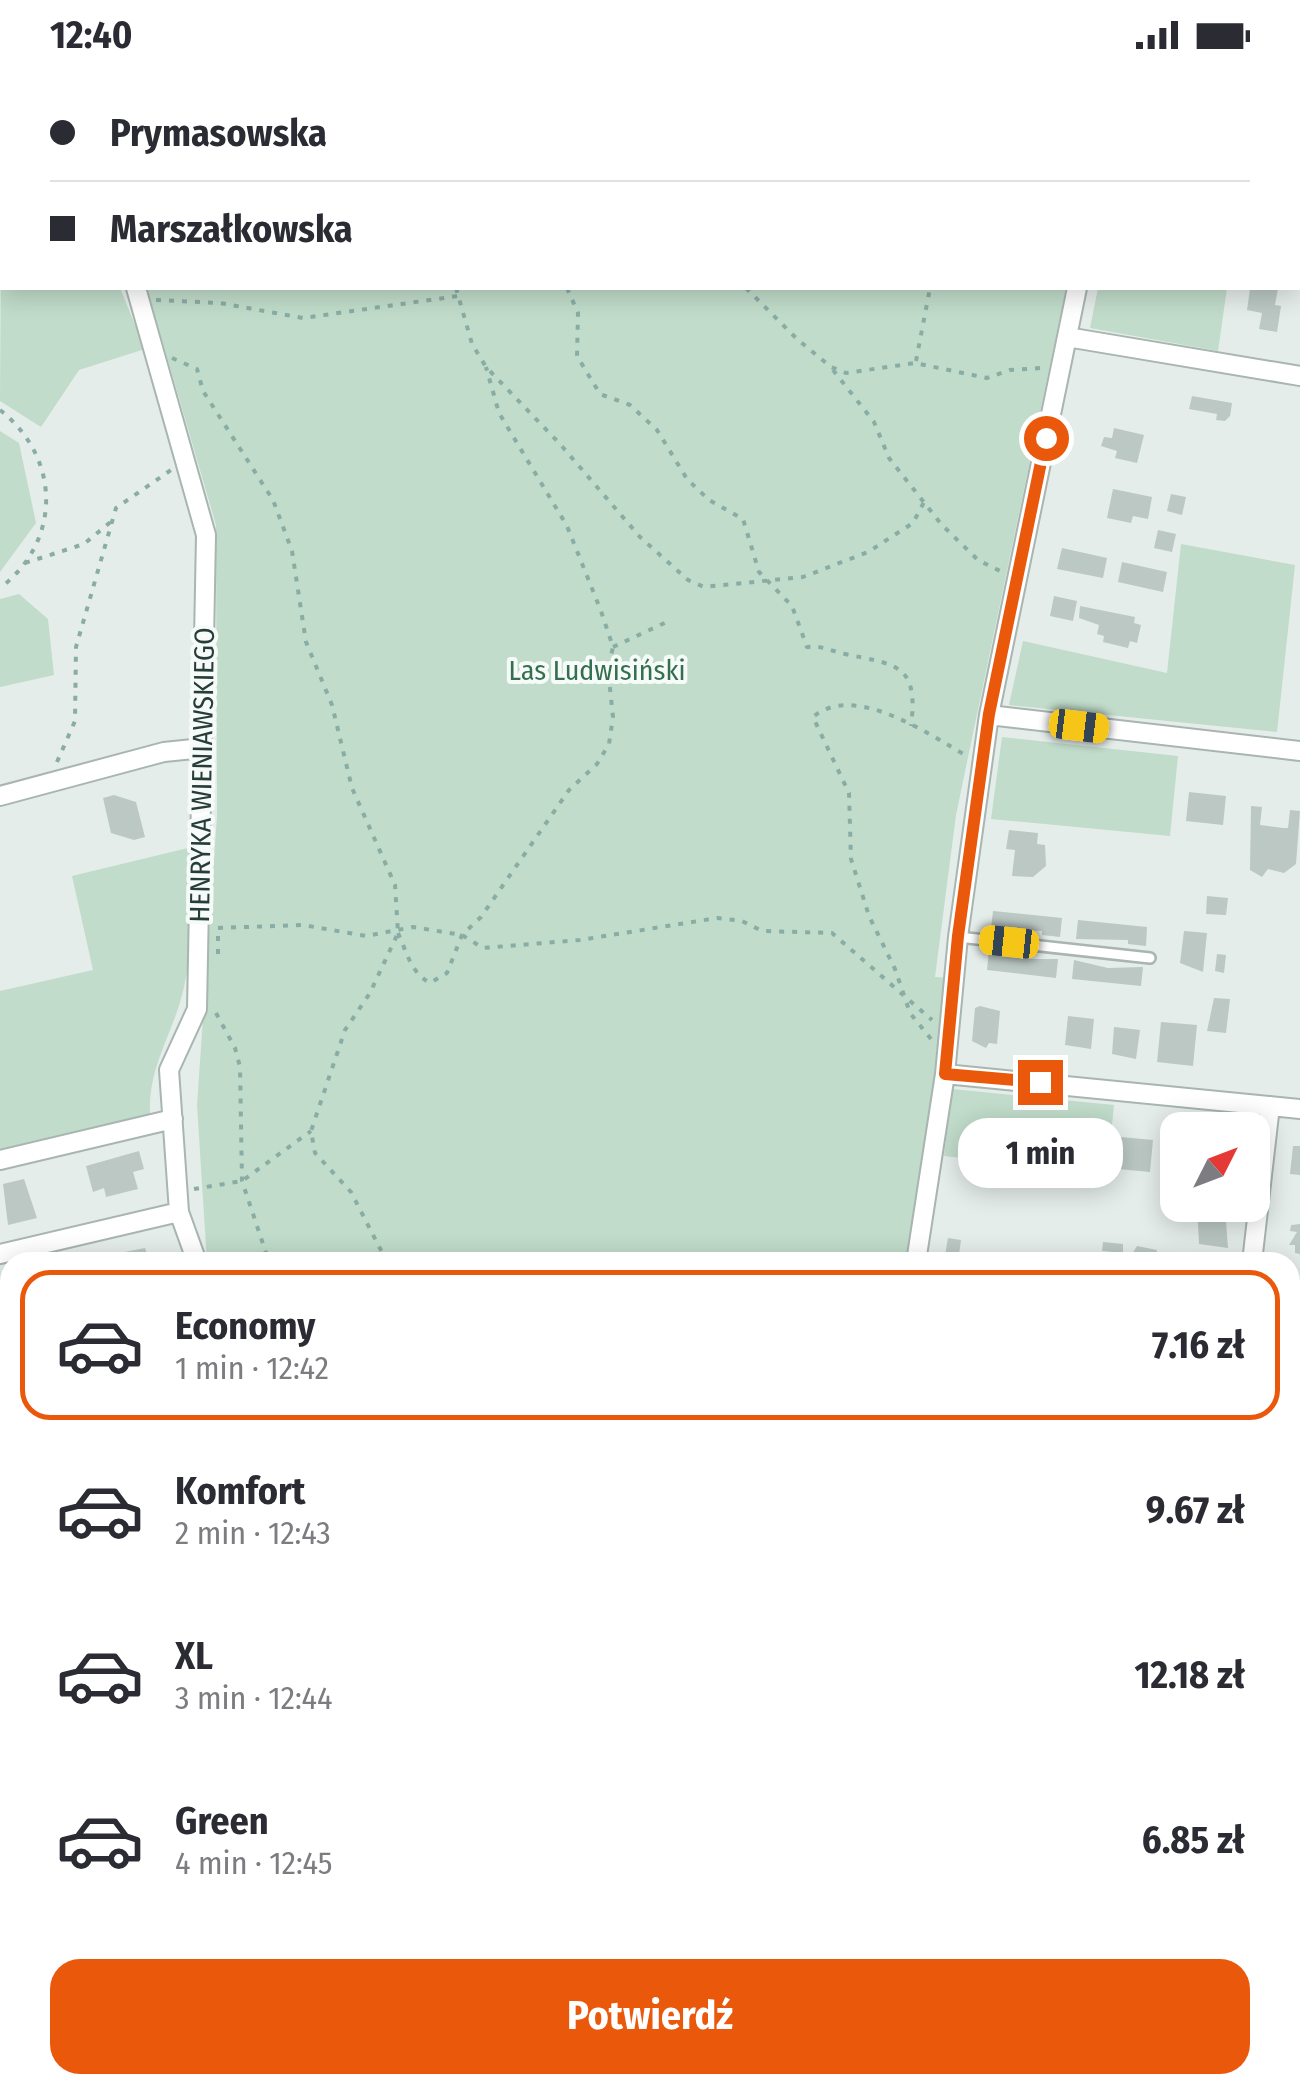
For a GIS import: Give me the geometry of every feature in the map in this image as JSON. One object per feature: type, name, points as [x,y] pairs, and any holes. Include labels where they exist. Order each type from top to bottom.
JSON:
[{"type":"street","points":[[918,1252],[945,1074],[958,936],[989,714],[1077,290]]},
{"type":"street","name":"HENRYKA WIENIAWSKIEGO","points":[[139,292],[206,535],[198,1009],[169,1070],[179,1212],[193,1252]]},
{"type":"street","points":[[1068,336],[1300,376]]},
{"type":"street","points":[[989,714],[1300,751]]},
{"type":"street","points":[[0,796],[164,752],[203,748]]},
{"type":"street","points":[[945,1074],[1300,1110]]},
{"type":"street","points":[[1253,1252],[1270,1106]]},
{"type":"street","points":[[0,1160],[173,1119]]},
{"type":"street","points":[[9,1252],[179,1212]]},
{"type":"lane","points":[[958,936],[1150,958]]},
{"type":"path","points":[[456,290],[472,344],[486,367],[640,536],[688,580],[704,587],[804,577],[868,552],[912,522],[924,502]]},
{"type":"path","points":[[568,290],[578,312],[577,356],[600,394],[630,404],[656,430],[687,479],[709,500],[742,519],[759,572],[792,606],[807,647],[820,646],[896,663],[907,673],[914,707],[911,726]]},
{"type":"path","points":[[748,290],[831,367],[874,422],[889,458],[924,502],[978,560],[1017,580]]},
{"type":"path","points":[[916,363],[930,290]]},
{"type":"path","points":[[139,292],[172,304],[220,303],[303,318],[384,310],[458,296]]},
{"type":"path","points":[[157,357],[178,358],[197,369],[203,391],[273,500],[292,551],[306,642],[332,705],[352,788],[395,885],[398,932],[416,973],[430,983],[447,973],[462,935],[481,917],[568,790],[598,764],[609,744],[613,646],[567,526],[499,413],[486,367]]},
{"type":"path","points":[[831,367],[846,372],[916,363],[987,378],[1010,370],[1061,367]]},
{"type":"path","points":[[0,410],[14,422],[40,460],[47,502],[44,534],[25,564],[0,588]]},
{"type":"path","points":[[46,784],[74,721],[76,648],[113,520],[126,498],[186,462]]},
{"type":"path","points":[[25,564],[84,544],[113,520]]},
{"type":"path","points":[[613,646],[671,620]]},
{"type":"path","points":[[948,1041],[920,1027],[869,916],[852,858],[849,793],[813,717],[824,708],[860,704],[983,765]]},
{"type":"path","points":[[216,959],[218,928],[303,925],[366,936],[413,927],[462,935],[484,948],[516,947],[717,918],[742,920],[762,931],[832,933],[908,999],[948,1041]]},
{"type":"path","points":[[382,1252],[351,1192],[315,1154],[311,1132],[345,1030],[370,993],[398,932]]},
{"type":"path","points":[[213,1004],[240,1067],[242,1181],[266,1252]]},
{"type":"path","points":[[179,1190],[213,1189],[242,1181],[311,1132]]},
{"type":"green space","points":[[1,290],[121,290],[145,349],[79,370],[41,427],[0,401]]},
{"type":"green space","name":"Las Ludwisiński","points":[[148,290],[1066,290],[956,815],[935,977],[950,978],[911,1252],[206,1252],[197,1105],[217,816],[216,525]]},
{"type":"green space","points":[[1098,290],[1227,290],[1218,351],[1090,328]]},
{"type":"green space","points":[[0,431],[19,443],[36,523],[0,572]]},
{"type":"green space","points":[[1181,544],[1295,565],[1277,732],[1009,705],[1023,641],[1167,673]]},
{"type":"green space","points":[[19,594],[48,619],[54,675],[0,687],[0,599]]},
{"type":"green space","points":[[1002,737],[1178,756],[1170,836],[991,819]]},
{"type":"green space","points":[[192,847],[187,970],[180,1004],[157,1064],[150,1114],[0,1149],[0,991],[93,970],[72,876]]},
{"type":"green space","points":[[952,1089],[1114,1105],[1107,1174],[944,1156]]},
{"type":"building","points":[[1250,290],[1278,290],[1275,305],[1281,306],[1277,332],[1259,329],[1262,313],[1247,310]]},
{"type":"building","points":[[1192,396],[1232,403],[1230,416],[1225,421],[1216,420],[1217,414],[1189,409]]},
{"type":"building","points":[[1114,428],[1144,435],[1137,463],[1115,458],[1117,451],[1101,446],[1104,437],[1112,438]]},
{"type":"building","points":[[1113,489],[1152,497],[1148,519],[1133,516],[1131,523],[1107,518]]},
{"type":"building","points":[[1171,494],[1186,497],[1182,515],[1167,511]]},
{"type":"building","points":[[1158,530],[1176,534],[1172,552],[1154,548]]},
{"type":"building","points":[[1062,548],[1107,558],[1103,578],[1057,569]]},
{"type":"building","points":[[1122,562],[1167,572],[1163,592],[1118,582]]},
{"type":"building","points":[[1054,596],[1077,601],[1073,621],[1050,616]]},
{"type":"building","points":[[1080,606],[1135,617],[1134,623],[1141,625],[1137,643],[1130,641],[1128,648],[1103,642],[1104,636],[1097,634],[1099,625],[1079,618]]},
{"type":"building","points":[[1189,792],[1226,796],[1223,825],[1186,821]]},
{"type":"building","points":[[114,795],[136,802],[145,837],[134,840],[111,833],[103,798]]},
{"type":"building","points":[[1251,806],[1262,807],[1260,825],[1283,828],[1288,828],[1290,810],[1300,811],[1296,864],[1284,873],[1268,869],[1262,877],[1250,870]]},
{"type":"building","points":[[1009,830],[1038,833],[1037,844],[1045,845],[1046,866],[1033,877],[1012,876],[1015,850],[1006,849]]},
{"type":"building","points":[[1207,896],[1228,898],[1226,915],[1206,914]]},
{"type":"building","points":[[993,911],[1062,918],[1060,937],[1042,935],[1042,931],[991,929]]},
{"type":"building","points":[[1078,920],[1147,927],[1146,946],[1128,944],[1128,940],[1076,939]]},
{"type":"building","points":[[1184,931],[1207,933],[1203,972],[1180,963]]},
{"type":"building","points":[[989,951],[1023,959],[1058,959],[1056,978],[987,970]]},
{"type":"building","points":[[1217,954],[1226,955],[1224,973],[1215,971]]},
{"type":"building","points":[[1074,960],[1108,968],[1143,967],[1141,986],[1072,979]]},
{"type":"building","points":[[1214,998],[1230,999],[1226,1033],[1207,1031]]},
{"type":"building","points":[[975,1008],[1000,1011],[997,1044],[989,1043],[986,1048],[972,1041]]},
{"type":"building","points":[[1068,1016],[1094,1019],[1091,1049],[1065,1045]]},
{"type":"building","points":[[1161,1022],[1197,1025],[1193,1066],[1157,1062]]},
{"type":"building","points":[[1114,1027],[1140,1030],[1136,1059],[1112,1054]]},
{"type":"building","points":[[1121,1137],[1153,1140],[1150,1172],[1118,1169],[1119,1159],[1115,1158]]},
{"type":"building","points":[[1293,1146],[1300,1146],[1300,1175],[1290,1174]]},
{"type":"building","points":[[139,1151],[144,1169],[133,1172],[138,1189],[106,1197],[104,1188],[93,1192],[86,1166]]},
{"type":"building","points":[[24,1179],[37,1218],[8,1225],[3,1184]]},
{"type":"building","points":[[1198,1222],[1226,1222],[1228,1248],[1199,1244]]},
{"type":"building","points":[[1300,1224],[1300,1252],[1295,1252],[1295,1245],[1289,1245],[1297,1232],[1290,1231],[1291,1225]]},
{"type":"building","points":[[948,1238],[961,1240],[959,1252],[946,1252]]},
{"type":"building","points":[[1103,1242],[1123,1244],[1123,1252],[1102,1251]]},
{"type":"building","points":[[1137,1246],[1157,1250],[1157,1252],[1133,1252]]},
{"type":"route","points":[[1040,1082],[945,1074],[958,936],[989,714],[1046,438]]}]
